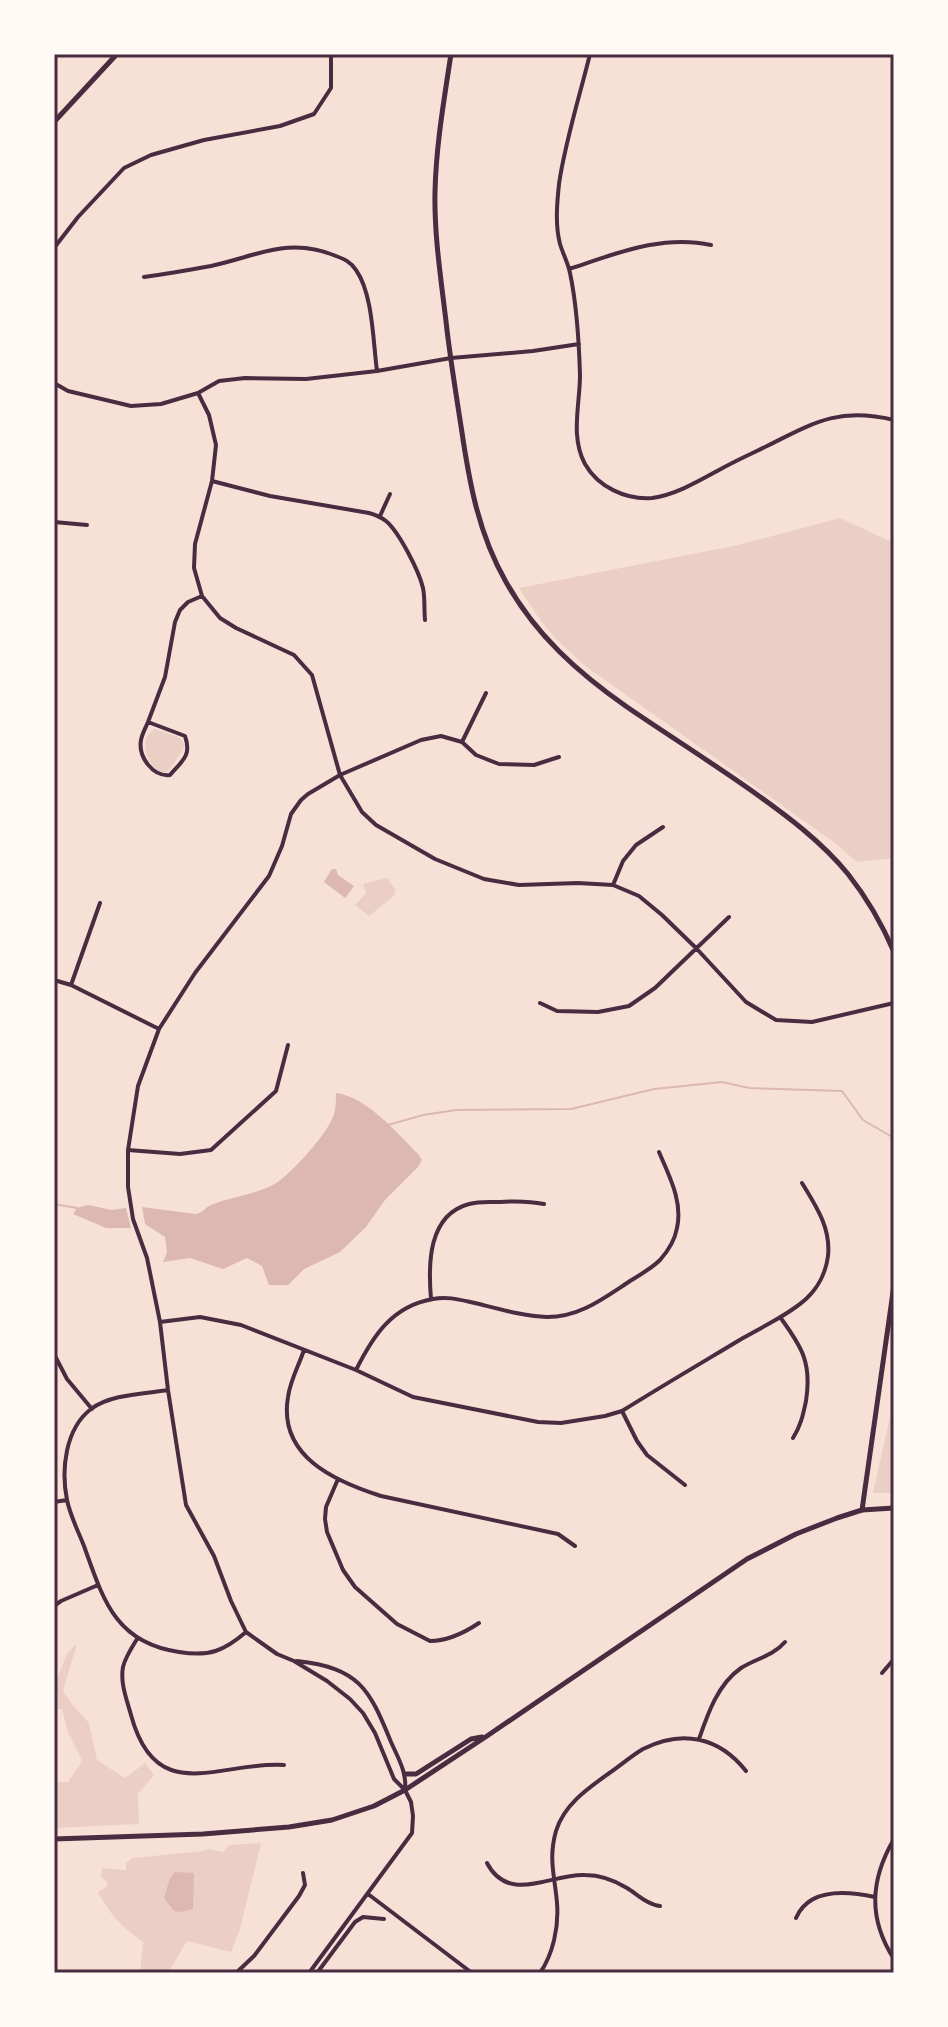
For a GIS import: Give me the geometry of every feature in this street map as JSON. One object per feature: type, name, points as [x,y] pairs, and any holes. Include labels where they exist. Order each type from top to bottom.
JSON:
[{"type":"street","points":[[54,122],[117,54]]},
{"type":"street","points":[[54,248],[124,168],[164,151],[280,126],[314,114],[331,88],[331,54]]},
{"type":"street","points":[[451,54],[437,151],[435,214],[469,483],[490,551],[524,610],[568,662],[804,830],[848,874],[868,902],[894,952]]},
{"type":"street","points":[[590,54],[559,185],[557,228],[569,269],[579,344],[576,428],[586,467],[611,490],[627,496],[651,498],[701,480],[797,429],[821,420],[860,415],[894,420]]},
{"type":"street","points":[[569,269],[659,242],[685,241],[711,245]]},
{"type":"street","points":[[144,277],[211,266],[297,246],[322,250],[347,261],[355,268],[362,282],[377,371]]},
{"type":"street","points":[[54,383],[68,391],[131,406],[161,404],[198,393],[219,381],[245,378],[306,379],[579,344]]},
{"type":"street","points":[[198,393],[209,415],[216,445],[212,481],[195,544],[194,568],[202,596],[220,618],[294,655],[312,675],[340,775],[362,812],[376,825],[402,842],[484,879],[519,885],[613,885],[639,896],[696,948],[746,1002],[776,1020],[812,1022],[894,1003]]},
{"type":"street","points":[[212,481],[270,496],[380,516],[401,539],[413,563],[423,588],[425,620]]},
{"type":"street","points":[[380,516],[390,494]]},
{"type":"street","points":[[54,522],[87,525]]},
{"type":"street","points":[[148,722],[185,736],[187,755],[170,775],[154,773],[141,752],[141,740],[165,677],[180,610],[188,602],[202,596]]},
{"type":"street","points":[[462,742],[486,693]]},
{"type":"street","points":[[309,1973],[412,1833],[411,1802],[394,1779],[375,1733],[350,1699],[327,1681],[277,1654],[246,1632],[214,1556],[186,1505],[160,1322],[147,1258],[133,1219],[128,1187],[128,1150],[138,1086],[159,1029],[195,973],[269,876],[291,814],[308,794],[340,775],[421,740],[441,736],[462,742],[476,755],[499,764],[534,765],[559,757]]},
{"type":"street","points":[[613,885],[623,861],[636,845],[663,827]]},
{"type":"street","points":[[71,985],[100,903]]},
{"type":"street","points":[[540,1003],[557,1011],[598,1012],[629,1006],[655,988],[729,917]]},
{"type":"street","points":[[54,980],[71,985],[159,1029]]},
{"type":"street","points":[[128,1150],[180,1154],[211,1150],[276,1091],[288,1045]]},
{"type":"street","points":[[356,1370],[382,1325],[410,1306],[448,1297],[529,1315],[569,1315],[588,1308],[659,1260],[677,1230],[679,1209],[659,1152]]},
{"type":"street","points":[[160,1322],[200,1317],[241,1325],[356,1370],[413,1397],[538,1422],[561,1423],[605,1416],[622,1411],[780,1317],[805,1300],[817,1287],[828,1256],[828,1235],[821,1213],[802,1183]]},
{"type":"street","points":[[431,1299],[430,1255],[435,1236],[454,1210],[482,1202],[529,1201],[544,1204]]},
{"type":"street","points":[[862,1510],[894,1285]]},
{"type":"street","points":[[780,1317],[807,1364],[809,1382],[802,1423],[793,1438]]},
{"type":"street","points":[[304,1350],[288,1392],[286,1407],[293,1441],[314,1464],[360,1490],[558,1534],[575,1546]]},
{"type":"street","points":[[54,1354],[67,1379],[92,1409]]},
{"type":"street","points":[[168,1390],[115,1398],[92,1409],[79,1422],[69,1442],[67,1500],[98,1585],[123,1626],[137,1639],[163,1650],[191,1654],[229,1647],[246,1632]]},
{"type":"street","points":[[622,1411],[647,1455],[685,1485]]},
{"type":"street","points":[[338,1479],[326,1507],[327,1532],[343,1570],[355,1587],[397,1624],[430,1641],[464,1633],[479,1623]]},
{"type":"street","points":[[54,1502],[67,1500]]},
{"type":"street","points":[[54,1839],[203,1834],[289,1827],[332,1820],[374,1806],[405,1790],[487,1736],[747,1559],[806,1530],[862,1510],[894,1508]]},
{"type":"street","points":[[54,1606],[98,1585]]},
{"type":"street","points":[[137,1639],[123,1665],[123,1685],[133,1722],[145,1749],[157,1763],[177,1773],[215,1773],[262,1764],[284,1765]]},
{"type":"street","points":[[699,1739],[714,1700],[726,1683],[740,1669],[777,1651],[785,1642]]},
{"type":"street","points":[[882,1673],[894,1659]]},
{"type":"street","points":[[294,1661],[334,1667],[369,1694],[378,1708],[405,1774],[405,1790]]},
{"type":"street","points":[[405,1774],[416,1774],[471,1739],[487,1736]]},
{"type":"street","points":[[540,1973],[550,1954],[556,1928],[552,1848],[558,1826],[582,1793],[641,1750],[679,1738],[699,1739],[712,1744],[735,1758],[746,1771]]},
{"type":"street","points":[[894,1839],[880,1870],[875,1897],[878,1929],[894,1959]]},
{"type":"street","points":[[487,1863],[496,1876],[509,1883],[528,1885],[582,1874],[603,1877],[660,1906]]},
{"type":"street","points":[[236,1973],[254,1956],[299,1896],[305,1885],[303,1873]]},
{"type":"street","points":[[796,1918],[806,1903],[821,1896],[848,1892],[875,1897]]},
{"type":"street","points":[[368,1894],[472,1973]]},
{"type":"street","points":[[317,1973],[355,1922],[363,1917],[384,1919]]},
{"type":"shaded area","points":[[840,518],[894,543],[894,858],[857,862],[835,843],[584,665],[557,640],[519,588],[738,545]]},
{"type":"shaded area","points":[[155,729],[179,737],[185,745],[166,772],[156,769],[145,749],[149,734]]},
{"type":"shaded area","points":[[332,869],[336,869],[338,875],[354,886],[345,898],[324,882]]},
{"type":"shaded area","points":[[387,878],[396,890],[394,896],[369,916],[355,905],[366,893],[363,884]]},
{"type":"shaded area","points":[[336,1093],[359,1101],[370,1109],[422,1160],[385,1200],[366,1227],[340,1252],[304,1269],[288,1285],[269,1285],[262,1266],[247,1258],[223,1269],[190,1258],[163,1262],[167,1252],[165,1237],[145,1224],[142,1207],[196,1214],[218,1202],[256,1192],[278,1182],[326,1130],[335,1112]]},
{"type":"shaded area","points":[[88,1205],[112,1210],[126,1208],[131,1228],[106,1228],[73,1214],[77,1208]]},
{"type":"shaded area","points":[[894,1399],[894,1493],[873,1493]]},
{"type":"shaded area","points":[[77,1644],[63,1690],[89,1723],[97,1760],[125,1778],[145,1763],[154,1775],[138,1794],[139,1824],[54,1828],[54,1782],[68,1782],[82,1761],[68,1732],[62,1709],[54,1709],[54,1677],[57,1679],[68,1652]]},
{"type":"shaded area","points":[[261,1843],[240,1929],[231,1952],[187,1941],[168,1973],[140,1973],[143,1942],[117,1920],[98,1892],[108,1886],[101,1878],[102,1868],[126,1870],[126,1863],[133,1858],[208,1849],[223,1852],[229,1845]]},
{"type":"shaded area","points":[[175,1872],[194,1873],[193,1909],[174,1911],[164,1898]]},
{"type":"waterway","points":[[388,1125],[456,1110],[571,1109],[654,1089],[722,1082],[749,1088],[842,1091],[863,1120],[894,1138]]},
{"type":"waterway","points":[[54,1204],[77,1208]]}]
